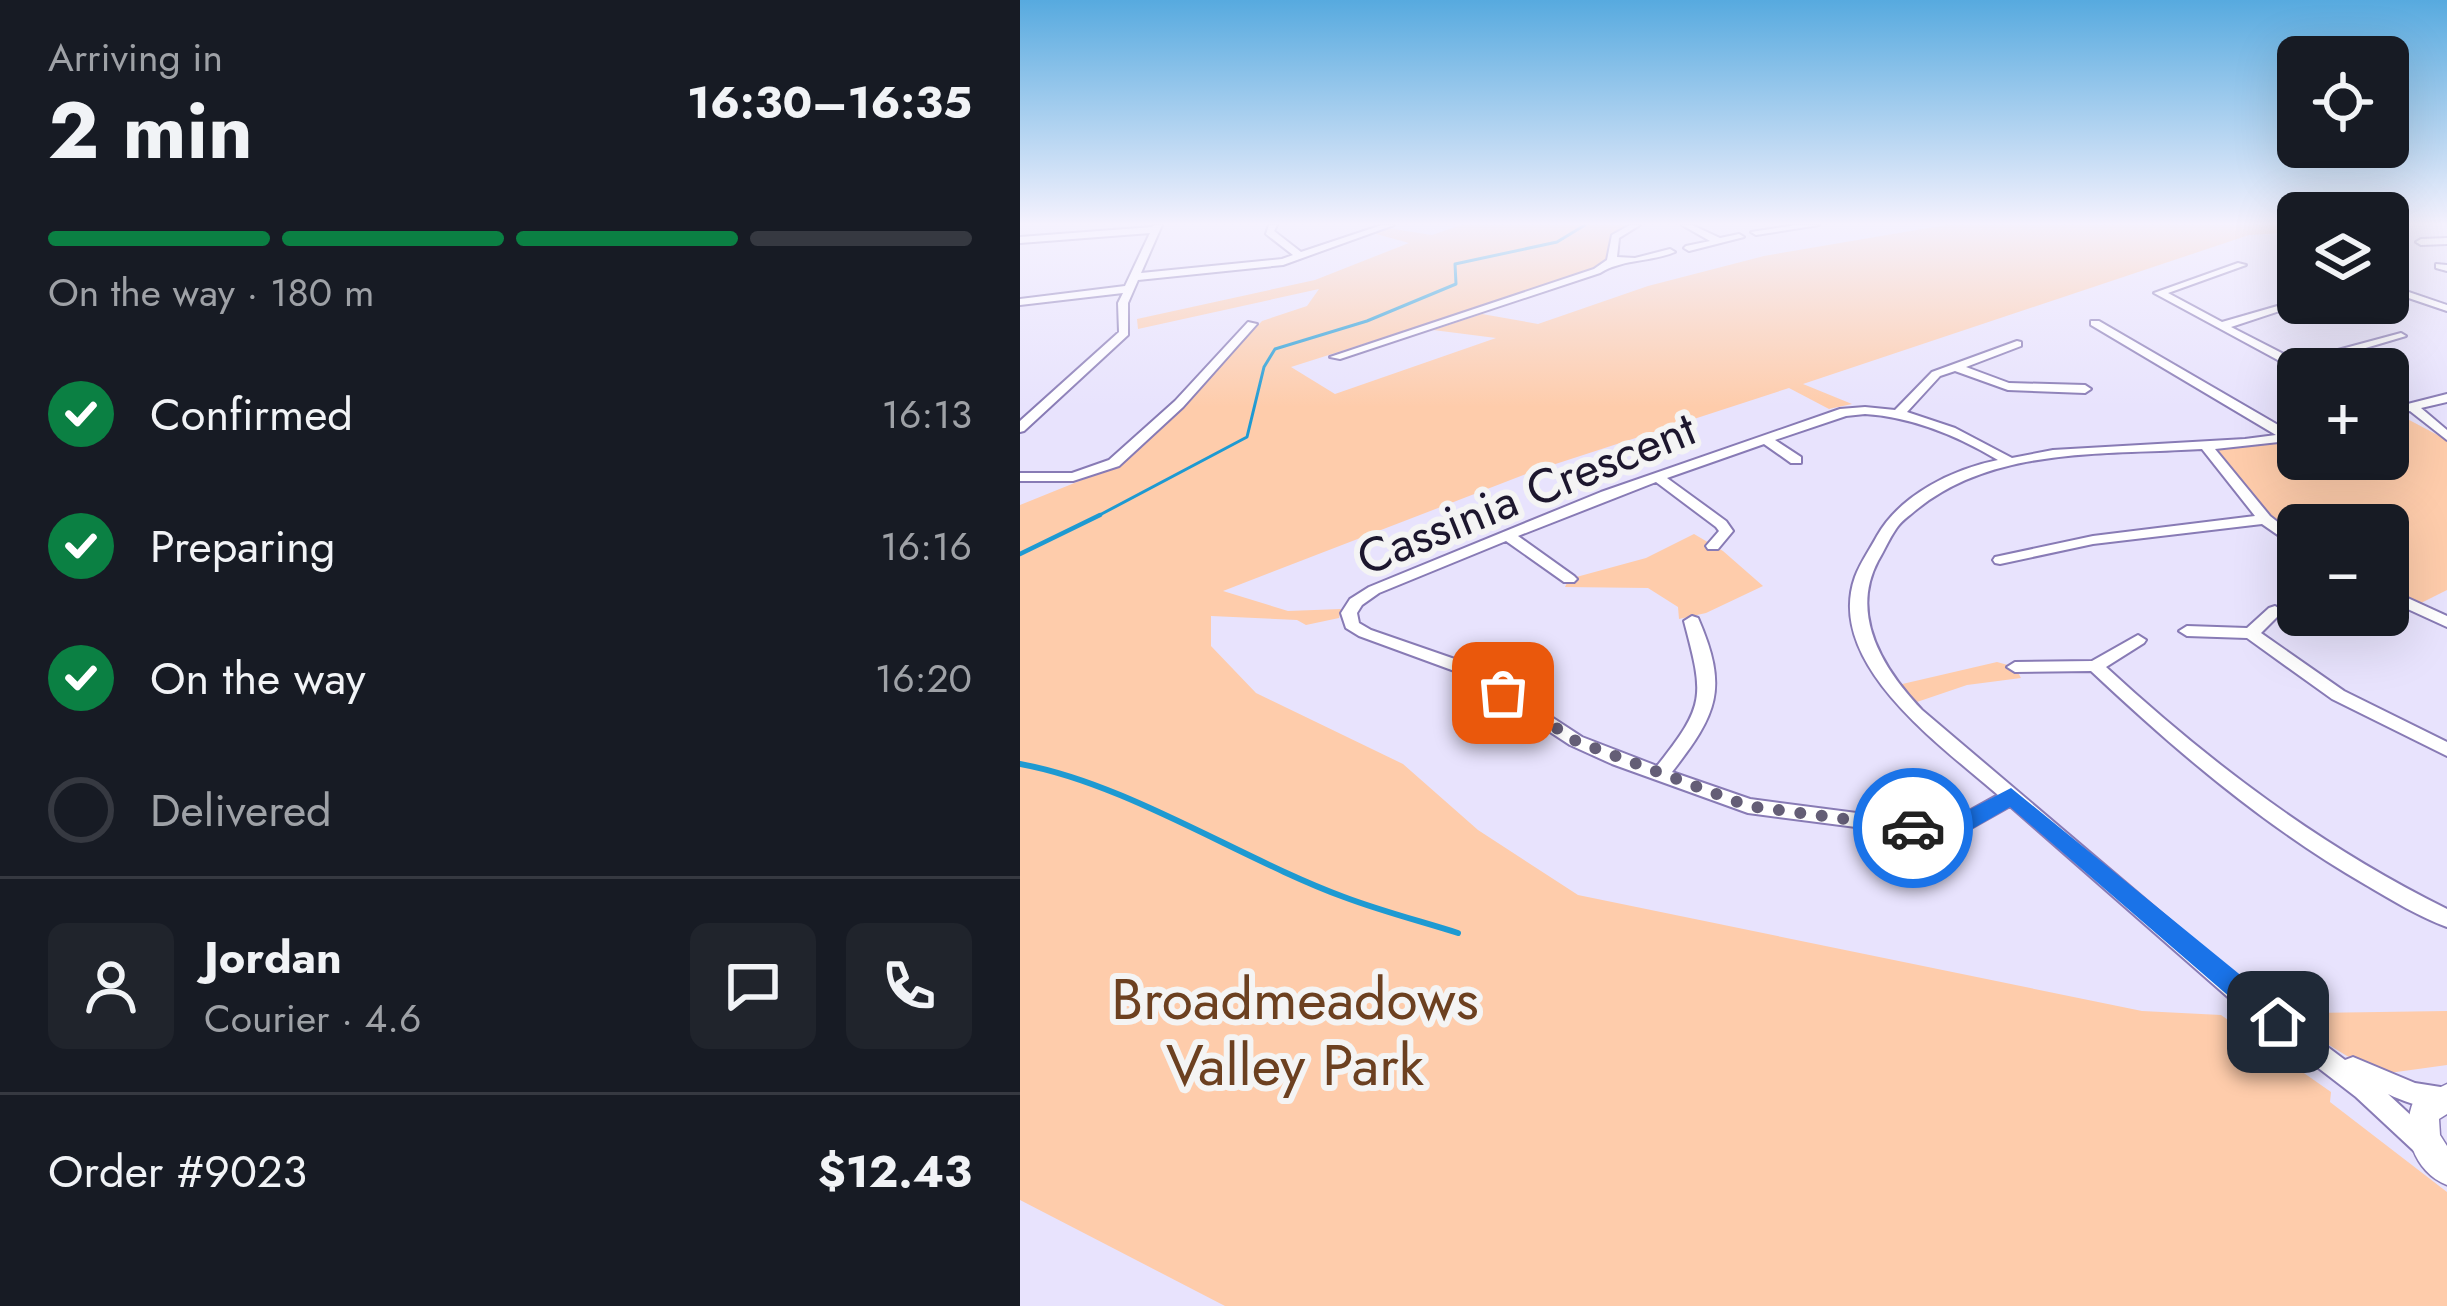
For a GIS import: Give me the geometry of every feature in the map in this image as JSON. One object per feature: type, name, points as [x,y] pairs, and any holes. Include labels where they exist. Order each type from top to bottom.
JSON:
[{"type":"street","points":[[1021,303],[1116,286]]},
{"type":"street","points":[[1020,428],[1124,333],[1123,303],[1131,286]]},
{"type":"street","points":[[1336,357],[1554,286]]},
{"type":"street","points":[[2180,286],[2159,293],[2277,356]]},
{"type":"street","points":[[2409,295],[2446,307]]},
{"type":"street","points":[[2220,326],[2277,309]]},
{"type":"street","points":[[2091,321],[2277,426]]},
{"type":"street","points":[[1020,477],[1073,477],[1114,463],[1180,404],[1253,323]]},
{"type":"street","points":[[2362,348],[2401,336]]},
{"type":"street","points":[[1897,416],[1924,384],[1953,366],[2017,344]]},
{"type":"street","points":[[1953,366],[2008,386],[2086,388]]},
{"type":"street","points":[[2409,407],[2447,398]]},
{"type":"street","points":[[2412,406],[2447,436]]},
{"type":"street","name":"Cassinia Crescent","points":[[2008,461],[1952,429],[1858,410],[1658,477],[1508,535],[1374,590],[1349,613],[1352,625],[1466,669],[1576,741],[1748,806],[1918,828],[1964,823],[2011,796]]},
{"type":"street","points":[[2277,438],[2070,450],[2008,461],[1940,488],[1901,514],[1868,560],[1859,608],[1873,660],[1904,702],[2246,998],[2397,1117],[2439,1161]]},
{"type":"street","points":[[1765,439],[1796,460]]},
{"type":"street","points":[[2204,444],[2277,528]]},
{"type":"street","points":[[1658,477],[1721,524],[1726,531],[1713,546]]},
{"type":"street","points":[[2000,560],[2093,540],[2265,519]]},
{"type":"street","points":[[1508,535],[1569,579]]},
{"type":"street","points":[[2034,553],[2048,565]]},
{"type":"street","points":[[2409,604],[2446,621]]},
{"type":"street","points":[[2251,633],[2275,610]]},
{"type":"street","points":[[1660,775],[1703,720],[1709,703],[1711,688],[1692,621]]},
{"type":"street","points":[[2187,631],[2251,633],[2338,695],[2447,750]]},
{"type":"street","points":[[2015,667],[2095,666],[2138,640]]},
{"type":"street","points":[[2095,666],[2224,783],[2334,856],[2447,919]]},
{"type":"street","points":[[2310,1045],[2372,1079],[2414,1094],[2447,1098]]},
{"type":"street","points":[[2439,1161],[2421,1122],[2425,1110],[2447,1098]]},
{"type":"green space","name":"Broadmeadows Valley Park","points":[[1288,286],[1546,286],[1291,367],[1335,394],[1496,338],[1433,330],[1482,314],[1538,324],[1648,286],[2097,286],[1803,384],[1852,404],[1829,409],[1789,388],[1534,471],[1223,591],[1288,611],[1341,609],[1339,618],[1306,625],[1297,620],[1211,616],[1211,646],[1256,693],[1403,764],[1478,830],[1578,895],[2142,1011],[2221,1015],[2331,1092],[2330,1102],[2447,1192],[2447,1306],[1225,1306],[1020,1200],[1020,505],[1114,467],[1181,408],[1262,321],[1307,306],[1319,289],[1138,329],[1137,319]]},
{"type":"green space","points":[[2409,420],[2447,440],[2447,590],[2419,604],[2409,599],[2409,504],[2277,504],[2277,523],[2210,447],[2277,440],[2277,480],[2409,480]]},
{"type":"green space","points":[[1694,534],[1723,551],[1763,586],[1706,613],[1679,619],[1678,607],[1648,588],[1565,587],[1569,579],[1646,558]]},
{"type":"green space","points":[[1997,662],[2015,667],[2021,678],[1967,685],[1914,703],[1898,685]]},
{"type":"green space","points":[[2447,1011],[2447,1065],[2389,1073],[2347,1056],[2295,1024],[2311,1013]]},
{"type":"waterway","points":[[1096,517],[1247,437],[1264,367],[1275,349],[1367,321],[1451,286]]},
{"type":"waterway","points":[[1096,517],[1100,515]]},
{"type":"waterway","points":[[1020,554],[1096,517]]},
{"type":"waterway","points":[[1020,764],[1101,787],[1344,897],[1458,933]]},
{"type":"way so far","points":[[1503,693],[1576,741],[1748,806],[1913,828]]},
{"type":"route","points":[[1913,828],[1964,823],[2011,796],[2278,1022]]}]
